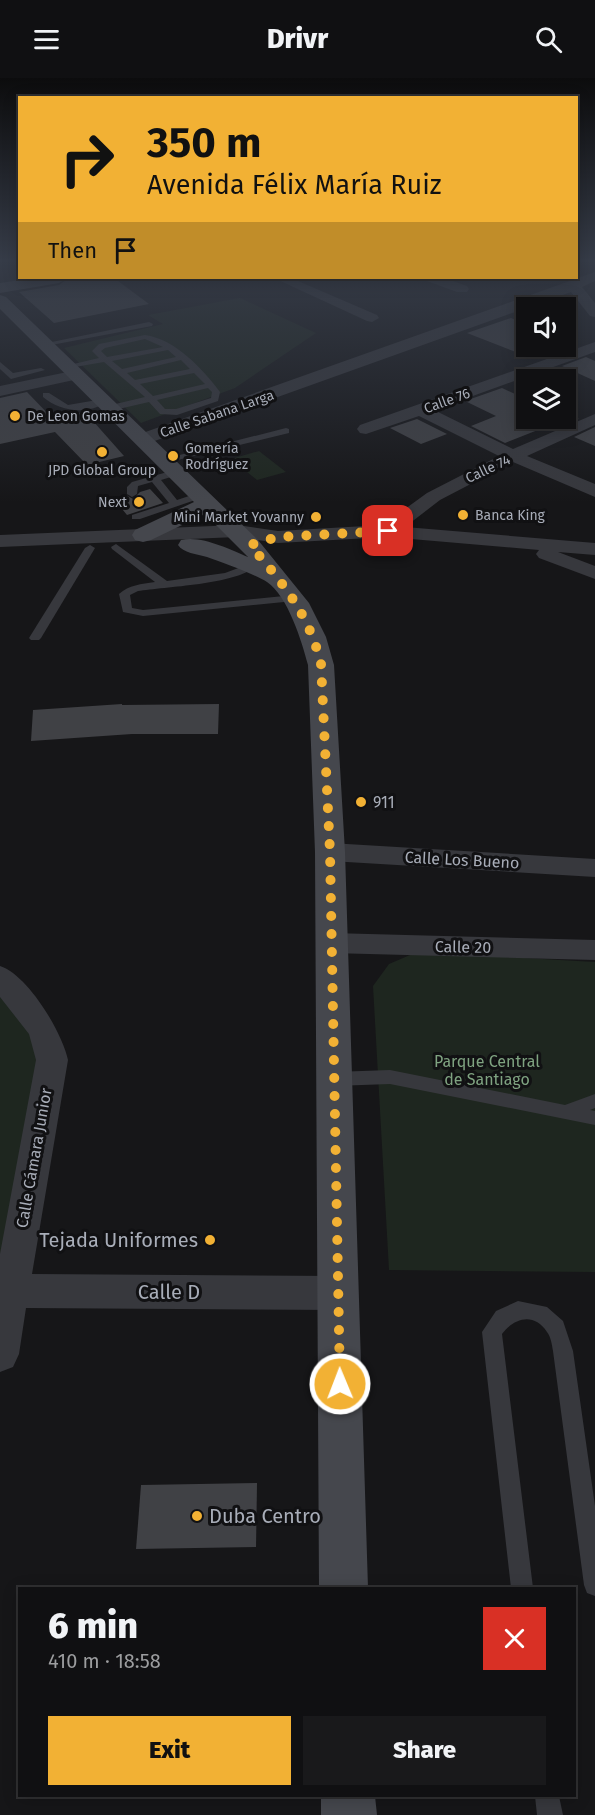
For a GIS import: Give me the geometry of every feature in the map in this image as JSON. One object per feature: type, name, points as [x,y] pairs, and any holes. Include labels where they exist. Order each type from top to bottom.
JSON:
[{"type":"main road","points":[[42,340],[205,499],[246,548],[287,588],[313,637],[321,664],[330,852],[344,1587]]},
{"type":"main road","points":[[137,525],[153,528],[195,512],[205,499]]},
{"type":"main road","points":[[189,545],[210,550],[246,548]]},
{"type":"main road","points":[[348,1797],[349,1815]]},
{"type":"street","name":"Calle Sabana Larga","points":[[144,439],[422,340]]},
{"type":"street","name":"Calle 76","points":[[366,429],[595,347]]},
{"type":"street","points":[[0,391],[73,370]]},
{"type":"street","points":[[421,410],[515,456],[595,491]]},
{"type":"street","name":"Calle 74","points":[[388,531],[408,512],[441,492],[595,419]]},
{"type":"street","points":[[0,541],[137,525],[246,548],[278,537],[388,531],[595,549]]},
{"type":"street","points":[[512,542],[595,573]]},
{"type":"street","points":[[0,550],[189,545]]},
{"type":"street","name":"Calle Los Bueno","points":[[330,852],[595,868]]},
{"type":"street","name":"Calle 20","points":[[331,943],[595,950]]},
{"type":"street","name":"Calle Cámara Junior","points":[[0,977],[44,1032],[50,1045],[52,1060],[6,1291],[0,1354]]},
{"type":"street","name":"Calle D","points":[[6,1291],[338,1293]]},
{"type":"lane","points":[[46,344],[66,340]]},
{"type":"lane","points":[[130,340],[102,346],[96,351],[164,412],[177,412],[215,399],[216,392],[211,385],[158,340]]},
{"type":"lane","points":[[73,370],[105,360],[168,348]]},
{"type":"lane","points":[[119,372],[181,358]]},
{"type":"lane","points":[[0,364],[11,376]]},
{"type":"lane","points":[[0,379],[41,370]]},
{"type":"lane","points":[[134,383],[195,370]]},
{"type":"lane","points":[[46,395],[59,407],[66,409],[151,398],[211,385]]},
{"type":"lane","points":[[132,494],[132,486],[154,478],[171,466],[226,447],[286,431]]},
{"type":"lane","points":[[154,478],[174,503]]},
{"type":"lane","points":[[137,525],[174,503],[205,499]]},
{"type":"lane","points":[[116,547],[163,583]]},
{"type":"lane","points":[[35,638],[90,548]]},
{"type":"lane","points":[[246,548],[240,572],[129,590],[124,594],[127,610],[143,614],[287,588]]},
{"type":"lane","points":[[334,1079],[390,1077],[595,1118]]},
{"type":"lane","points":[[566,1112],[595,1101]]},
{"type":"lane","points":[[522,1587],[492,1332],[503,1317],[518,1310],[540,1313],[556,1327],[559,1335],[595,1585]]},
{"type":"lane","points":[[547,1797],[550,1815]]},
{"type":"green space","points":[[97,340],[306,340],[235,388],[141,423],[64,348]]},
{"type":"green space","points":[[259,451],[286,472],[257,480],[231,459]]},
{"type":"green space","name":"Parque Central de Santiago","points":[[417,952],[595,962],[595,1272],[389,1270],[373,986],[389,964]]},
{"type":"green space","points":[[0,995],[41,1045],[0,1274]]},
{"type":"building","points":[[485,340],[516,340],[516,352]]},
{"type":"building","points":[[586,357],[595,361],[595,381],[576,372],[576,369],[562,366]]},
{"type":"building","points":[[502,388],[516,394],[516,429],[540,429],[505,443],[471,426],[496,416],[465,401]]},
{"type":"building","points":[[27,392],[52,418],[85,412],[124,456],[87,465],[55,432],[0,444],[0,398]]},
{"type":"building","points":[[417,419],[447,434],[421,444],[390,428]]},
{"type":"building","points":[[595,427],[595,446],[574,437]]},
{"type":"building","name":"Next","points":[[150,489],[163,503],[127,515],[114,499],[126,495],[133,499],[140,492]]},
{"type":"building","points":[[122,704],[219,704],[218,734],[132,734],[31,741],[33,710]]},
{"type":"building","name":"Duba Centro","points":[[257,1483],[256,1547],[136,1549],[141,1485]]},
{"type":"place","name":"De Leon Gomas","points":[[15,416]]},
{"type":"place","name":"JPD Global Group","points":[[102,452]]},
{"type":"place","name":"Gomería Rodríguez","points":[[173,456]]},
{"type":"place","name":"Next","points":[[139,502]]},
{"type":"place","name":"Banca King","points":[[463,515]]},
{"type":"place","name":"Mini Market Yovanny","points":[[316,517]]},
{"type":"place","name":"911","points":[[361,802]]},
{"type":"place","name":"Tejada Uniformes","points":[[210,1240]]},
{"type":"place","name":"Duba Centro","points":[[197,1516]]},
{"type":"route","points":[[340,1384],[330,852],[321,664],[313,637],[297,603],[250,545],[278,537],[388,531]]}]
